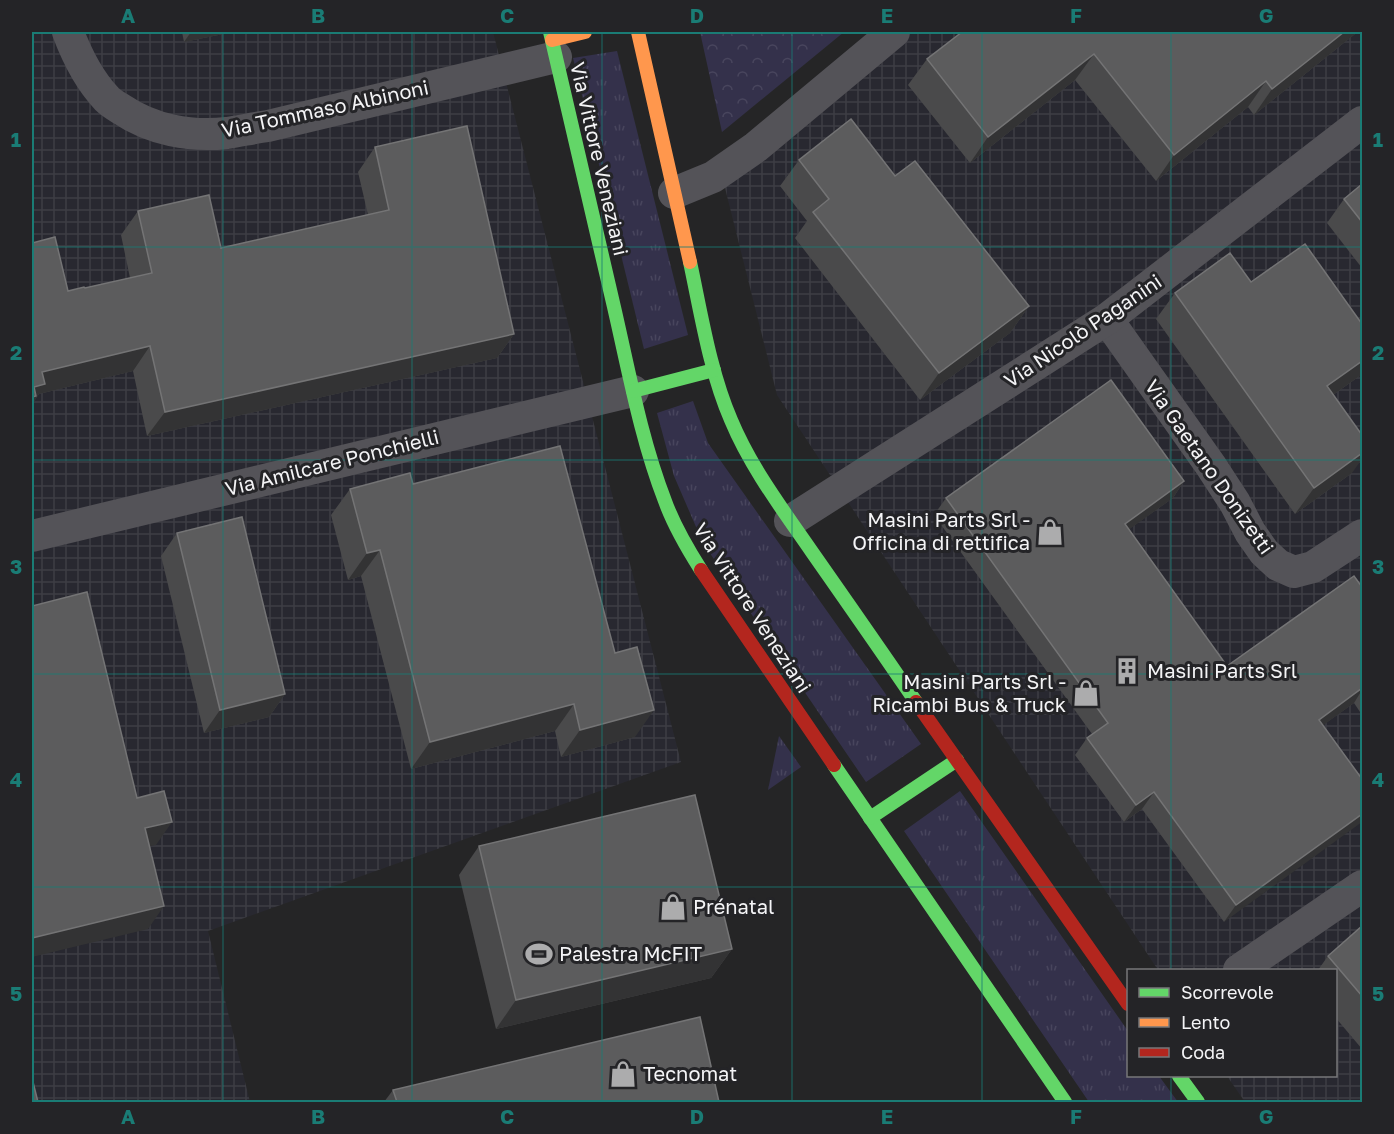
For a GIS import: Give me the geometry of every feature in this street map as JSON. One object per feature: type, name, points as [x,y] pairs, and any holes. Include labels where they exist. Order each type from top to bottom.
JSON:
[{"type":"main road","points":[[552,43],[585,32]]},
{"type":"main road","points":[[638,32],[714,370],[733,427],[758,473],[790,521],[1127,1003]]},
{"type":"main road","name":"Via Vittore Veneziani","points":[[552,43],[651,459],[659,485],[685,545],[707,581],[1065,1102]]},
{"type":"main road","points":[[633,391],[714,370]]},
{"type":"main road","points":[[870,819],[957,760]]},
{"type":"main road","points":[[1180,1077],[1198,1102]]},
{"type":"street","name":"Via Tommaso Albinoni","points":[[68,32],[76,55],[93,83],[109,101],[134,118],[162,129],[195,134],[226,133],[268,126],[552,43]]},
{"type":"street","points":[[674,193],[713,177],[756,147],[894,32]]},
{"type":"street","name":"Via Nicolò Paganini","points":[[790,521],[1107,319],[1362,122]]},
{"type":"street","name":"Via Gaetano Donizetti","points":[[1107,319],[1211,466],[1235,503],[1250,532],[1264,552],[1278,565],[1294,572],[1313,567],[1362,535]]},
{"type":"street","name":"Via Amilcare Ponchielli","points":[[32,536],[633,391]]},
{"type":"street","points":[[1240,969],[1362,886]]},
{"type":"shaded area","points":[[32,32],[493,32],[681,762],[208,931],[250,1102],[32,1102]]},
{"type":"shaded area","points":[[912,32],[1362,32],[1362,1102],[1245,1102],[1228,1077],[1337,1077],[1337,969],[1157,969],[777,395],[723,180]]},
{"type":"green space","points":[[700,32],[844,32],[722,132]]},
{"type":"green space","points":[[617,51],[688,335],[644,349],[573,58]]},
{"type":"green space","points":[[693,401],[708,443],[921,744],[866,782],[703,543],[674,476],[657,413]]},
{"type":"green space","points":[[779,736],[801,767],[768,790]]},
{"type":"green space","points":[[960,791],[1127,1030],[1127,1077],[1160,1077],[1178,1102],[1089,1102],[904,831]]},
{"type":"building","points":[[962,32],[1344,32],[1272,89],[1266,81],[1174,155],[1094,54],[988,137],[927,59]]},
{"type":"building","points":[[851,119],[895,176],[915,161],[1029,306],[939,373],[813,212],[829,199],[799,160]]},
{"type":"building","points":[[467,126],[514,334],[165,412],[150,346],[42,372],[45,384],[34,387],[36,396],[32,397],[32,243],[55,237],[68,291],[152,273],[138,211],[209,195],[221,248],[389,210],[375,147]]},
{"type":"building","points":[[1362,184],[1362,222],[1344,199]]},
{"type":"building","points":[[1305,244],[1362,324],[1362,361],[1327,386],[1362,435],[1362,453],[1314,488],[1175,293],[1230,253],[1251,282]]},
{"type":"building","points":[[1111,380],[1184,481],[1125,524],[1227,666],[1354,576],[1362,587],[1362,688],[1319,720],[1362,779],[1362,814],[1236,905],[1154,792],[1136,805],[1087,738],[1108,723],[946,498]]},
{"type":"building","points":[[560,446],[615,653],[637,647],[654,710],[580,730],[574,704],[430,742],[380,550],[367,553],[350,489],[410,473],[413,484]]},
{"type":"building","points":[[242,517],[285,694],[220,710],[177,533]]},
{"type":"building","points":[[87,592],[137,798],[164,791],[172,822],[145,828],[164,906],[32,938],[32,606]]},
{"type":"building","points":[[695,795],[732,949],[516,1000],[479,846]]},
{"type":"building","points":[[1362,926],[1362,996],[1328,956]]},
{"type":"building","points":[[700,1017],[719,1102],[397,1102],[393,1090]]},
{"type":"building","points":[[32,1078],[38,1102],[32,1102]]},
{"type":"traffic: fast","points":[[550,32],[649,454],[672,519],[701,570]]},
{"type":"traffic: fast","points":[[690,262],[717,382],[739,438],[779,504],[916,702]]},
{"type":"traffic: fast","points":[[633,391],[714,370]]},
{"type":"traffic: fast","points":[[870,818],[957,760]]},
{"type":"traffic: fast","points":[[834,765],[1065,1102]]},
{"type":"traffic: fast","points":[[1180,1077],[1198,1102]]},
{"type":"traffic: slow","points":[[552,40],[585,32]]},
{"type":"traffic: slow","points":[[638,32],[690,262]]},
{"type":"traffic: jam","points":[[701,570],[834,765]]},
{"type":"traffic: jam","points":[[916,702],[1127,1003]]},
{"type":"place","name":"Masini Parts Srl - Officina di rettifica","points":[[1050,532]]},
{"type":"place","name":"Masini Parts Srl","points":[[1127,671]]},
{"type":"place","name":"Masini Parts Srl - Ricambi Bus & Truck","points":[[1086,693]]},
{"type":"place","name":"Prénatal","points":[[673,907]]},
{"type":"place","name":"Palestra McFIT","points":[[539,954]]},
{"type":"place","name":"Tecnomat","points":[[623,1074]]}]
